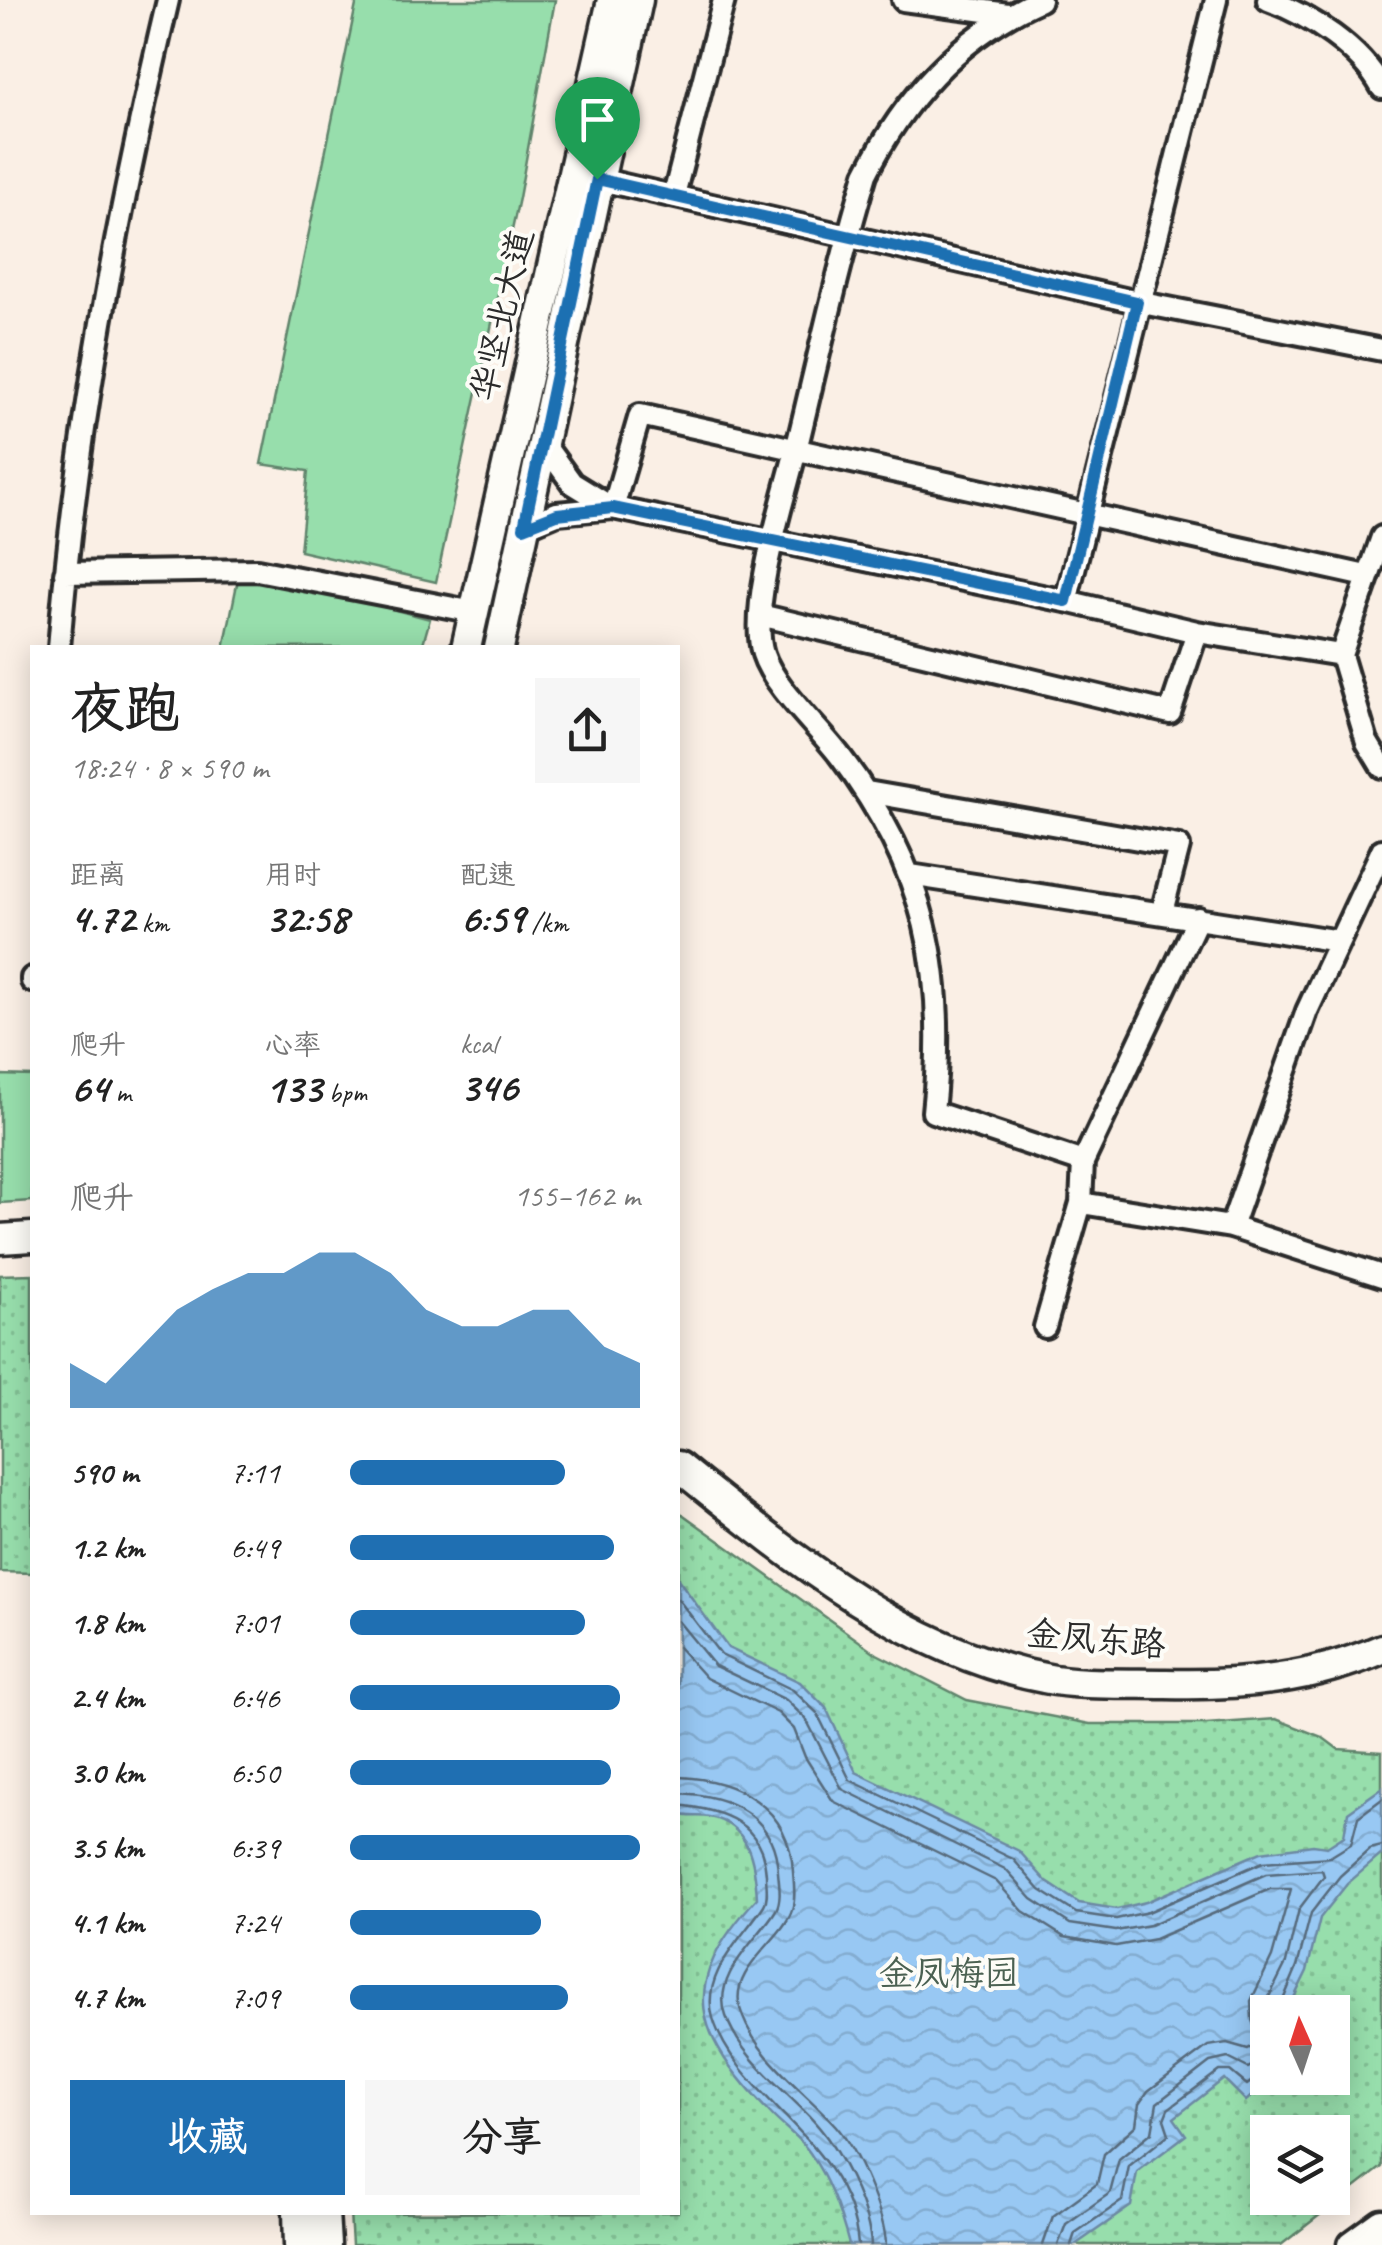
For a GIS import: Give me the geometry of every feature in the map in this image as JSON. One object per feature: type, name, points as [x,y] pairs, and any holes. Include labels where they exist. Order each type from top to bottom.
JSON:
[{"type":"main road","name":"华坚北大道","points":[[467,645],[612,0]]},
{"type":"main road","name":"华坚北大道","points":[[501,645],[638,0]]},
{"type":"main road","points":[[0,1239],[30,1237]]},
{"type":"main road","name":"金凤东路","points":[[680,1468],[808,1564],[907,1629],[976,1660],[1028,1674],[1206,1685],[1280,1680],[1342,1666],[1382,1649]]},
{"type":"main road","points":[[298,2215],[300,2245]]},
{"type":"main road","points":[[324,2215],[326,2245]]},
{"type":"main road","points":[[1353,2245],[1382,2224]]},
{"type":"street","points":[[59,645],[65,573],[138,130],[168,0]]},
{"type":"street","points":[[674,194],[724,0]]},
{"type":"street","points":[[904,0],[1008,14]]},
{"type":"street","points":[[1040,0],[1008,14],[928,79],[890,125],[866,174],[847,236],[773,542],[760,616],[764,657],[868,792],[910,874],[935,957],[939,1058],[934,1112],[1083,1162]]},
{"type":"street","points":[[1066,601],[1137,302],[1216,0]]},
{"type":"street","points":[[1268,0],[1321,27],[1372,64],[1382,88]]},
{"type":"street","points":[[597,179],[1137,302],[1382,350]]},
{"type":"street","points":[[613,508],[640,415],[1366,576]]},
{"type":"street","points":[[542,444],[572,483],[613,508]]},
{"type":"street","points":[[524,527],[557,514],[613,508],[1066,601],[1197,632],[1341,655]]},
{"type":"street","points":[[1382,537],[1341,655],[1367,742],[1382,767]]},
{"type":"street","points":[[65,573],[257,570],[474,612]]},
{"type":"street","points":[[760,616],[1170,713],[1197,632]]},
{"type":"street","points":[[868,792],[1179,846],[1162,912]]},
{"type":"street","points":[[1231,1227],[1307,1012],[1382,850]]},
{"type":"street","points":[[910,874],[1339,941]]},
{"type":"street","points":[[1046,1327],[1081,1203],[1083,1162],[1198,918]]},
{"type":"street","points":[[1081,1203],[1231,1227],[1382,1276]]},
{"type":"green space","points":[[357,0],[555,0],[519,198],[436,582],[300,551],[308,471],[261,464]]},
{"type":"green space","points":[[238,579],[338,595],[430,619],[423,645],[225,645]]},
{"type":"green space","points":[[0,1075],[30,1076],[30,1201],[0,1203]]},
{"type":"green space","points":[[30,1274],[30,1573],[0,1572],[0,1275]]},
{"type":"green space","name":"金凤梅园","points":[[680,1512],[877,1654],[967,1700],[1090,1724],[1206,1724],[1276,1719],[1322,1737],[1338,1749],[1382,1752],[1382,2167],[1350,2192],[1350,2115],[1250,2115],[1250,2215],[1320,2215],[1281,2245],[352,2245],[350,2215],[680,2215]]},
{"type":"water","points":[[680,1582],[728,1648],[800,1682],[826,1708],[856,1772],[1019,1851],[1047,1882],[1079,1903],[1117,1909],[1146,1902],[1261,1852],[1313,1845],[1327,1847],[1344,1836],[1348,1812],[1382,1788],[1382,1854],[1347,1884],[1320,1918],[1307,1971],[1295,1995],[1250,1995],[1253,2095],[1246,2101],[1224,2079],[1174,2118],[1186,2135],[1137,2172],[1131,2206],[1075,2245],[849,2245],[817,2163],[745,2085],[711,2033],[704,2009],[705,1984],[714,1957],[757,1898],[748,1847],[734,1828],[709,1817],[680,1814]]},
{"type":"route","points":[[597,179],[1137,302],[1066,601],[613,508],[575,510],[524,527],[597,179]]}]
